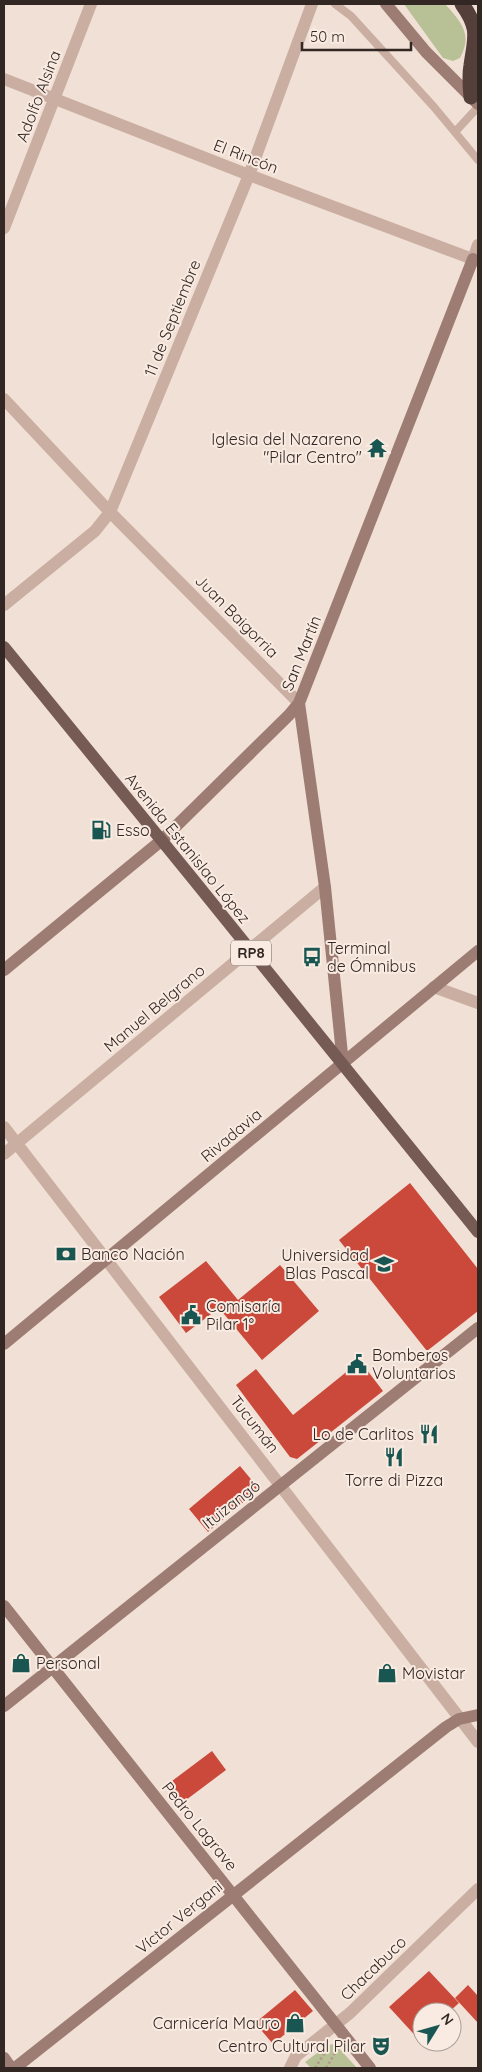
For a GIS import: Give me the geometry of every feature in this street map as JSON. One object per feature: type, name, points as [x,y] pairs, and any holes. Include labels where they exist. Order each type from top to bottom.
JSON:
[{"type":"highway","points":[[462,4],[473,22],[475,33],[476,44],[470,74],[476,103]]},
{"type":"main road","name":"Avenida Estanislao López","points":[[4,647],[478,1232]]},
{"type":"street","name":"Adolfo Alsina","points":[[4,228],[91,4]]},
{"type":"street","name":"11 de Septiembre","points":[[4,605],[95,531],[110,512],[249,175],[312,4]]},
{"type":"street","points":[[386,4],[426,52],[476,103]]},
{"type":"street","name":"El Rincón","points":[[4,79],[249,175],[476,260]]},
{"type":"street","name":"San Martín","points":[[4,970],[162,840],[289,715],[299,702],[476,260],[478,245]]},
{"type":"street","name":"Juan Baigorria","points":[[4,399],[110,512],[299,702]]},
{"type":"street","points":[[299,702],[325,887],[343,1064]]},
{"type":"street","name":"Manuel Belgrano","points":[[4,1154],[325,887]]},
{"type":"street","name":"Rivadavia","points":[[4,1344],[478,951]]},
{"type":"street","points":[[434,987],[478,1003]]},
{"type":"street","name":"Tucumán","points":[[4,1127],[282,1485],[478,1742]]},
{"type":"street","name":"Ituizangó","points":[[4,1706],[51,1666],[478,1328]]},
{"type":"street","name":"Pedro Lagrave","points":[[4,1606],[370,2068]]},
{"type":"street","points":[[459,1719],[478,1715]]},
{"type":"street","name":"Víctor Vergani","points":[[13,2068],[446,1727],[459,1719]]},
{"type":"street","name":"Chacabuco","points":[[290,2068],[296,2056],[336,2026],[478,1888]]},
{"type":"street","points":[[4,2058],[13,2068]]},
{"type":"lane","points":[[335,4],[351,16],[478,160]]},
{"type":"lane","points":[[455,132],[476,103]]},
{"type":"path","points":[[326,2068],[344,2037]]},
{"type":"green space","points":[[404,4],[445,4],[460,23],[465,35],[464,50],[460,58],[453,61],[443,58]]},
{"type":"green space","points":[[335,2044],[357,2068],[311,2068],[305,2062],[328,2045]]},
{"type":"building","points":[[410,1183],[478,1269],[478,1311],[427,1351],[339,1240]]},
{"type":"building","points":[[206,1261],[238,1300],[280,1265],[319,1311],[262,1360],[219,1308],[186,1333],[159,1297]]},
{"type":"building","points":[[360,1361],[383,1391],[297,1459],[290,1457],[236,1385],[256,1369],[293,1415]]},
{"type":"building","points":[[240,1466],[259,1489],[208,1532],[189,1509]]},
{"type":"building","points":[[212,1751],[226,1770],[182,1803],[168,1784]]},
{"type":"building","points":[[429,1971],[458,2002],[412,2002],[412,2032],[389,2007]]},
{"type":"building","points":[[468,1985],[478,1996],[478,2023],[462,2006],[462,2002],[459,2002],[455,1998]]},
{"type":"building","points":[[295,1990],[313,2011],[273,2044],[255,2023]]},
{"type":"place","name":"Iglesia del Nazareno \"Pilar Centro\"","points":[[377,448]]},
{"type":"place","name":"Esso","points":[[101,830]]},
{"type":"place","name":"Terminal de Ómnibus","points":[[312,957]]},
{"type":"place","name":"Banco Nación","points":[[66,1254]]},
{"type":"place","name":"Universidad Blas Pascal","points":[[384,1264]]},
{"type":"place","name":"Comisaría Pilar 1°","points":[[191,1315]]},
{"type":"place","name":"Bomberos Voluntarios","points":[[357,1364]]},
{"type":"place","name":"Lo de Carlitos","points":[[429,1434]]},
{"type":"place","name":"Torre di Pizza","points":[[394,1457]]},
{"type":"place","name":"Personal","points":[[21,1663]]},
{"type":"place","name":"Movistar","points":[[387,1673]]},
{"type":"place","name":"Carnicería Mauro","points":[[295,2023]]},
{"type":"place","name":"Centro Cultural Pilar","points":[[381,2046]]}]
